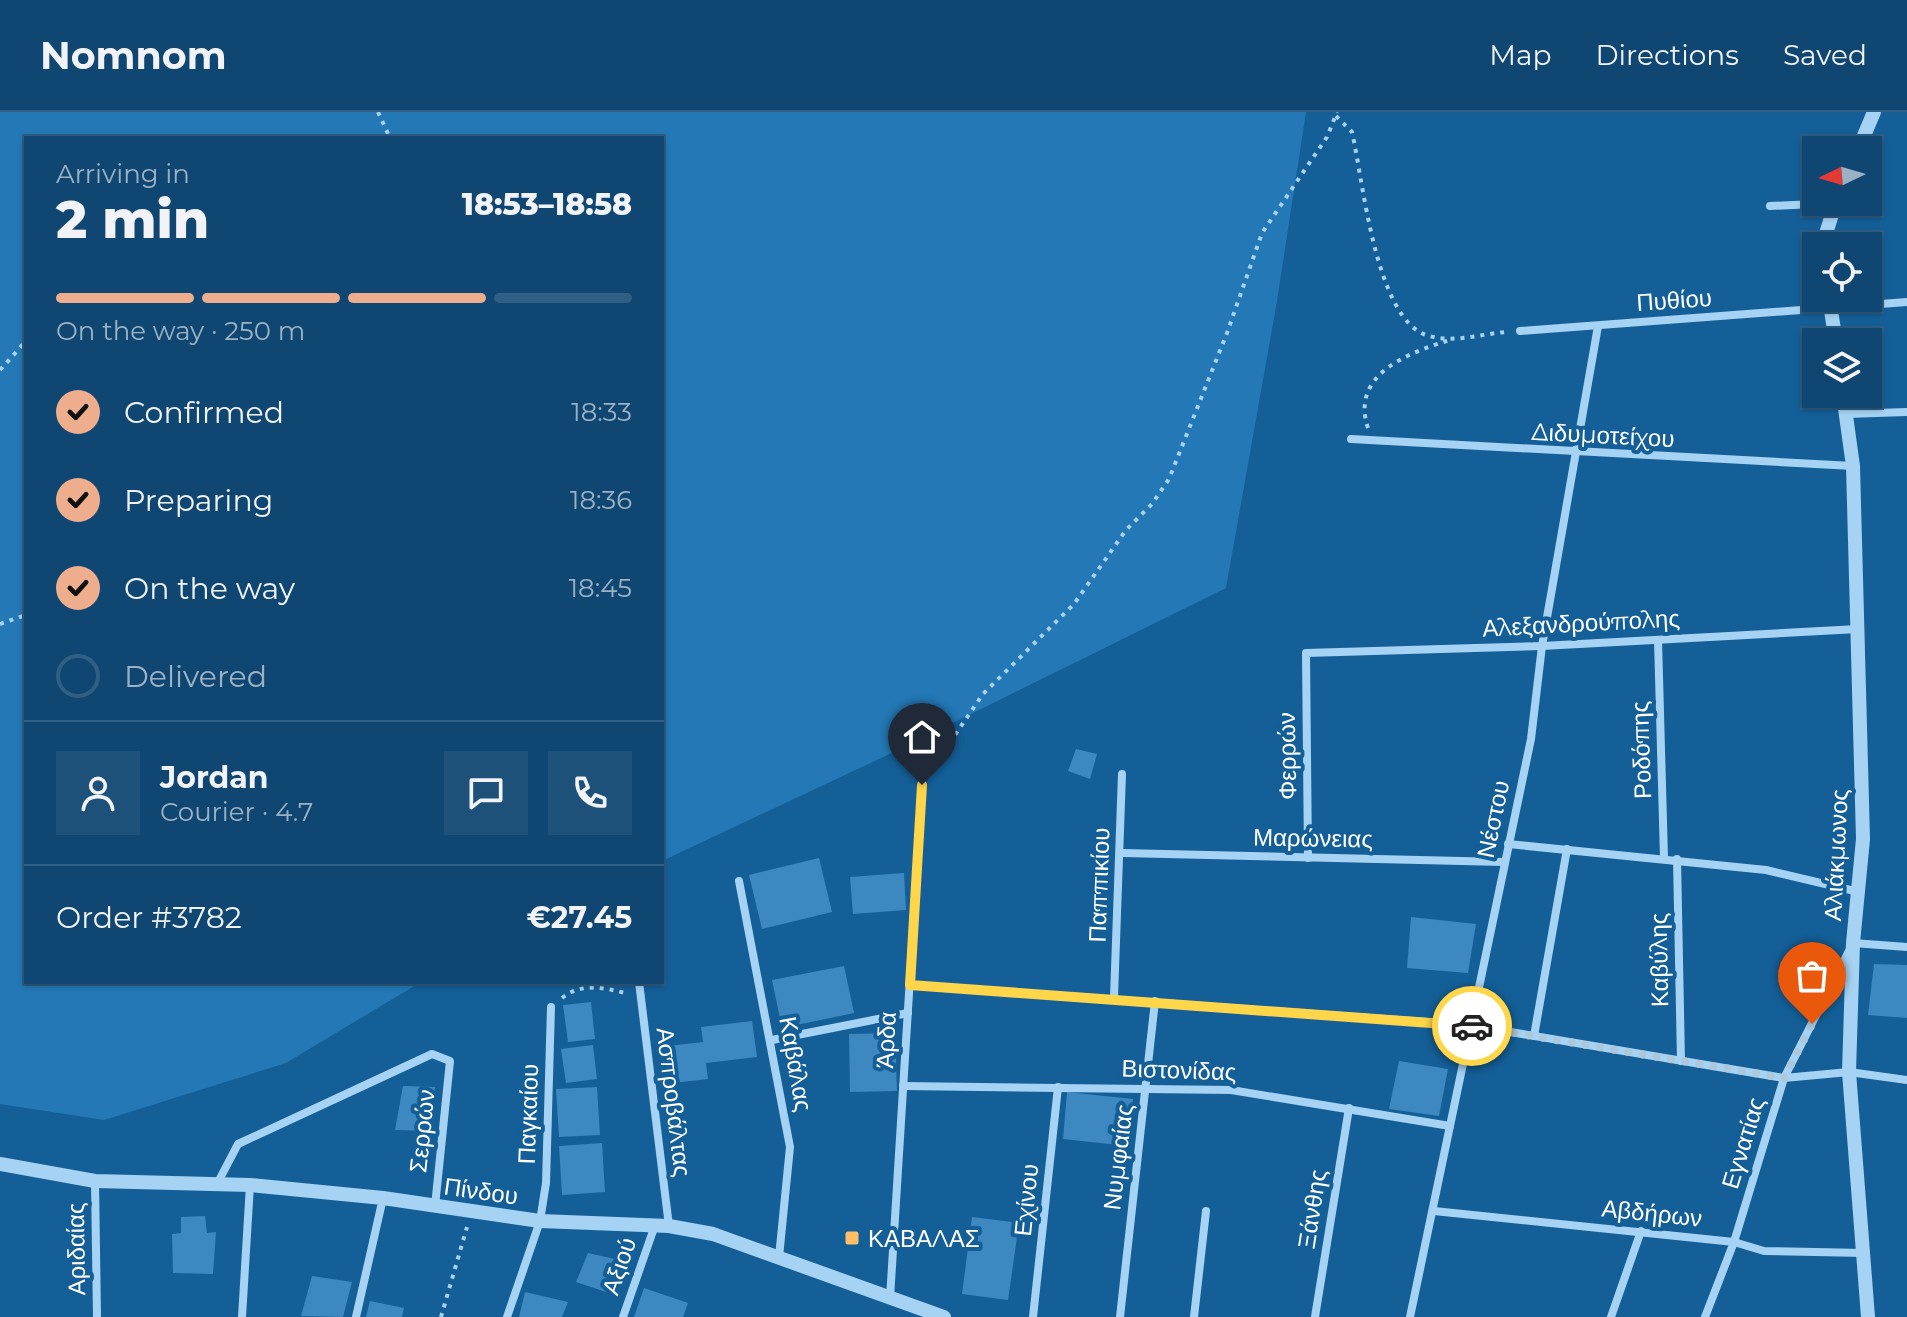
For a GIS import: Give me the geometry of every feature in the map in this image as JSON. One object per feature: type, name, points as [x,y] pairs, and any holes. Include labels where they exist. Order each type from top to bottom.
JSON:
[{"type":"street","points":[[1864,136],[1874,112]]},
{"type":"street","points":[[1770,206],[1802,205]]},
{"type":"street","name":"Πυθίου","points":[[1882,302],[1907,302]]},
{"type":"street","name":"Πυθίου","points":[[1520,331],[1802,306]]},
{"type":"street","name":"Νέστου","points":[[1410,1317],[1531,739],[1542,646],[1598,326]]},
{"type":"street","name":"Αλιάκμωνος","points":[[1845,408],[1853,466],[1863,839],[1853,943],[1849,1072],[1868,1317]]},
{"type":"street","points":[[1846,414],[1907,412]]},
{"type":"street","name":"Διδυμοτείχου","points":[[1351,439],[1576,454],[1853,466]]},
{"type":"street","name":"Αλεξανδρούπολης","points":[[1306,653],[1542,646],[1858,629]]},
{"type":"street","name":"Ροδόπης","points":[[1658,640],[1664,858]]},
{"type":"street","name":"Φερρών","points":[[1306,653],[1308,858]]},
{"type":"street","name":"Παππικίου","points":[[1114,997],[1122,853],[1122,774]]},
{"type":"street","name":"Άρδα","points":[[890,1299],[922,785]]},
{"type":"street","points":[[1508,844],[1766,870],[1860,892]]},
{"type":"street","points":[[1534,1036],[1567,849]]},
{"type":"street","name":"Μαρώνειας","points":[[1122,853],[1504,862]]},
{"type":"street","name":"Καβύλης","points":[[1677,859],[1681,1061]]},
{"type":"street","name":"Καβάλας","points":[[739,881],[772,1040],[790,1147],[779,1257]]},
{"type":"street","points":[[1853,943],[1907,947]]},
{"type":"street","name":"Εγνατίας","points":[[1705,1317],[1734,1242],[1784,1078],[1853,943]]},
{"type":"street","name":"Ασπροβάλτας","points":[[639,984],[669,1226]]},
{"type":"street","points":[[910,985],[1114,997],[1469,1025],[1784,1078],[1849,1072],[1907,1080]]},
{"type":"street","name":"Νυμφαίας","points":[[1120,1317],[1155,1001]]},
{"type":"street","name":"Παγκαίου","points":[[507,1317],[540,1221],[546,1183],[551,1007]]},
{"type":"street","points":[[772,1040],[908,1013]]},
{"type":"street","name":"Σερρών","points":[[216,1186],[238,1144],[432,1054],[450,1061],[435,1206]]},
{"type":"street","name":"Βιστονίδας","points":[[903,1086],[1231,1090],[1450,1126]]},
{"type":"street","name":"Εχίνου","points":[[1033,1317],[1058,1087]]},
{"type":"street","name":"Ξάνθης","points":[[1315,1317],[1349,1108]]},
{"type":"street","name":"Πίνδου","points":[[0,1164],[95,1181],[250,1185],[383,1198],[540,1221],[654,1228],[669,1226],[713,1234],[944,1317]]},
{"type":"street","name":"Αριδαίας","points":[[95,1181],[97,1317]]},
{"type":"street","points":[[242,1317],[250,1185]]},
{"type":"street","points":[[356,1317],[383,1198]]},
{"type":"street","points":[[1194,1317],[1206,1211]]},
{"type":"street","name":"Αβδήρων","points":[[1434,1211],[1734,1242],[1764,1251],[1864,1253]]},
{"type":"street","name":"Αξιού","points":[[623,1317],[654,1228]]},
{"type":"street","points":[[1611,1317],[1641,1231]]},
{"type":"path","points":[[378,112],[389,136]]},
{"type":"path","points":[[922,785],[983,694],[1074,604],[1126,530],[1152,504],[1169,479],[1227,333],[1262,233],[1311,162],[1337,114],[1352,132],[1372,239],[1390,289],[1409,324],[1425,335],[1453,339]]},
{"type":"path","points":[[1375,441],[1363,407],[1365,393],[1378,372],[1419,351],[1453,339],[1520,331]]},
{"type":"path","points":[[0,370],[24,343]]},
{"type":"path","points":[[0,624],[24,616]]},
{"type":"path","points":[[551,1007],[574,988],[599,987],[641,1000]]},
{"type":"path","points":[[441,1317],[472,1212]]},
{"type":"shaded area","points":[[0,112],[1306,112],[1277,301],[1226,588],[896,751],[664,860],[664,136],[24,136],[24,984],[418,984],[286,1063],[104,1120],[0,1104]]},
{"type":"building","points":[[1076,749],[1097,754],[1090,779],[1068,771]]},
{"type":"building","points":[[819,858],[832,912],[762,929],[749,875]]},
{"type":"building","points":[[904,873],[906,910],[853,914],[850,877]]},
{"type":"building","points":[[1411,917],[1476,924],[1468,973],[1407,968]]},
{"type":"building","points":[[1874,964],[1907,965],[1907,1018],[1868,1015]]},
{"type":"building","points":[[844,966],[854,1013],[782,1028],[772,980]]},
{"type":"building","points":[[591,1002],[595,1039],[568,1042],[563,1005]]},
{"type":"building","points":[[752,1021],[757,1057],[706,1063],[708,1079],[664,1084],[659,1047],[703,1042],[701,1027]]},
{"type":"building","points":[[895,1033],[897,1091],[850,1092],[849,1034]]},
{"type":"building","points":[[593,1045],[597,1079],[566,1083],[561,1049]]},
{"type":"building","points":[[1399,1061],[1448,1069],[1439,1116],[1389,1109]]},
{"type":"building","points":[[403,1086],[435,1087],[431,1131],[395,1130]]},
{"type":"building","points":[[597,1087],[600,1135],[559,1137],[556,1089]]},
{"type":"building","points":[[1067,1092],[1133,1099],[1128,1146],[1063,1139]]},
{"type":"building","points":[[602,1143],[605,1192],[562,1195],[559,1146]]},
{"type":"building","points":[[205,1216],[207,1233],[216,1232],[213,1274],[173,1273],[172,1234],[181,1233],[181,1217]]},
{"type":"building","points":[[972,1217],[1019,1223],[1008,1300],[962,1294]]},
{"type":"building","points":[[588,1253],[628,1262],[615,1295],[576,1282]]},
{"type":"building","points":[[312,1276],[352,1282],[343,1317],[301,1316]]},
{"type":"building","points":[[644,1288],[688,1303],[683,1317],[634,1317]]},
{"type":"building","points":[[525,1292],[568,1302],[562,1317],[519,1317]]},
{"type":"building","points":[[370,1301],[404,1308],[402,1317],[366,1317]]},
{"type":"way so far","points":[[1472,1026],[1784,1078],[1812,1024]]},
{"type":"place","name":"ΚΑΒΑΛΑΣ","points":[[852,1238]]},
{"type":"route","points":[[922,785],[910,985],[1114,997],[1472,1026]]}]
